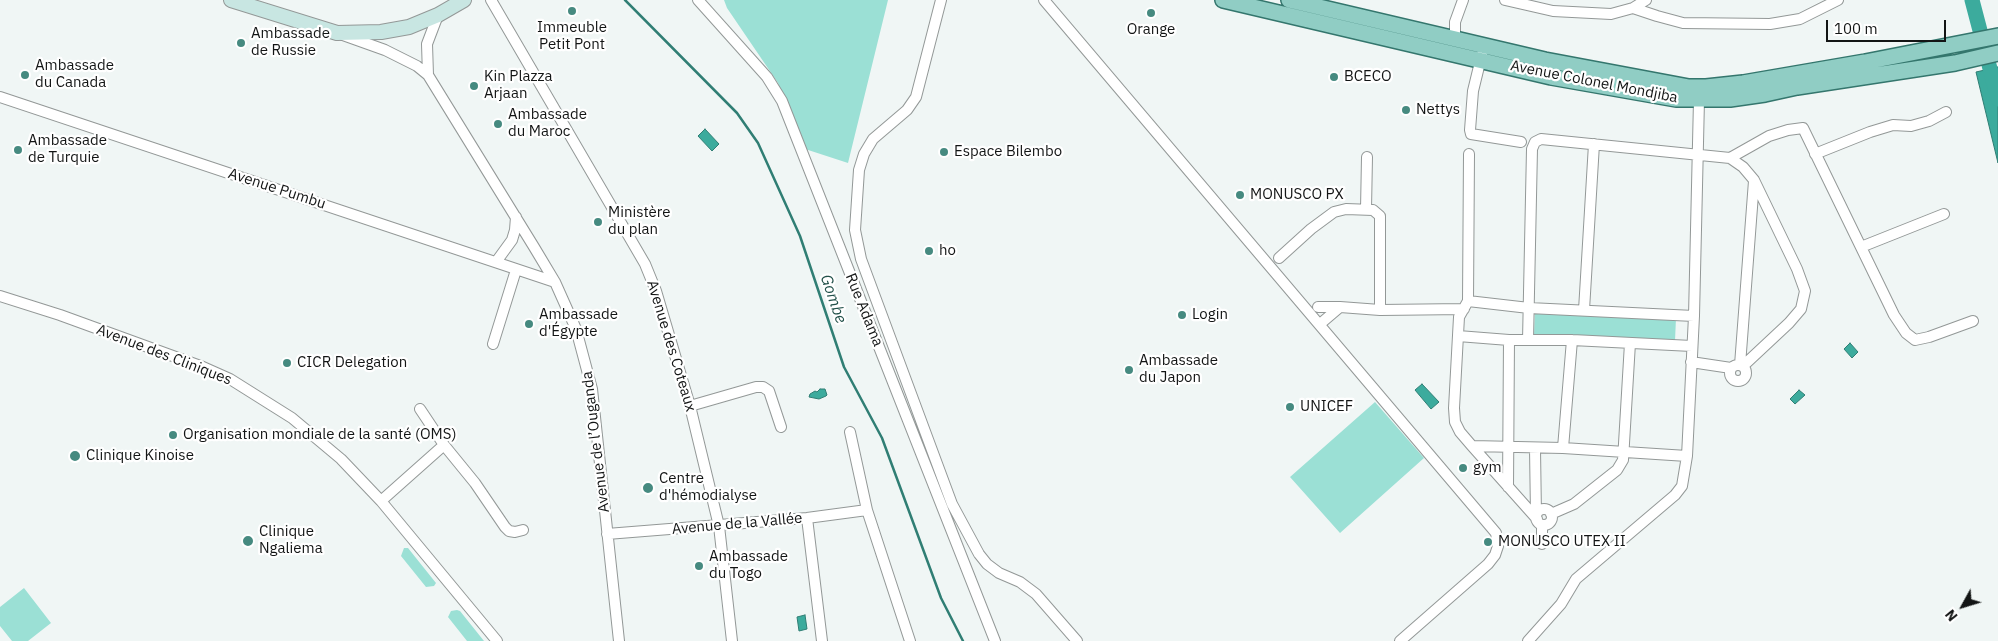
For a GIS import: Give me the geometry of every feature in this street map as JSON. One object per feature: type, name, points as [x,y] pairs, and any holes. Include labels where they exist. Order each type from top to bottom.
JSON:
[{"type":"main road","points":[[231,0],[337,33],[396,30],[409,27],[438,15],[464,0]]},
{"type":"main road","name":"Avenue Colonel Mondjiba","points":[[1223,0],[1455,40],[1483,53],[1551,76],[1654,96],[1699,100],[1765,94],[1998,53]]},
{"type":"main road","name":"Avenue Colonel Mondjiba","points":[[1289,0],[1364,25],[1483,53],[1689,87],[1742,83],[1951,47],[1998,36]]},
{"type":"street","name":"Avenue des Coteaux","points":[[491,0],[645,264],[666,320],[690,406],[719,526],[732,641]]},
{"type":"street","name":"Rue Adama","points":[[698,0],[768,77],[782,101],[996,641]]},
{"type":"street","points":[[941,0],[916,98],[906,110],[874,139],[864,154],[858,170],[855,230],[861,259],[952,504],[979,554],[986,564],[999,573],[1020,582],[1036,594],[1077,641]]},
{"type":"street","points":[[1044,0],[1496,533],[1498,546],[1495,555],[1488,564],[1400,641]]},
{"type":"street","points":[[1455,40],[1456,22],[1463,0]]},
{"type":"street","points":[[1505,0],[1553,11],[1582,14],[1611,14],[1633,8],[1646,0]]},
{"type":"street","points":[[1633,8],[1683,23],[1770,24],[1800,19],[1838,0]]},
{"type":"street","name":"Avenue de l’Ouganda","points":[[428,75],[427,44],[438,15]]},
{"type":"street","name":"Avenue de l’Ouganda","points":[[337,33],[386,50],[416,66],[428,75],[555,282],[576,329],[592,389],[619,641]]},
{"type":"street","points":[[1483,53],[1473,91],[1470,130],[1472,134],[1521,142]]},
{"type":"street","name":"Avenue Pumbu","points":[[0,97],[555,282]]},
{"type":"street","points":[[1528,641],[1561,604],[1576,579],[1675,495],[1682,486],[1687,456],[1694,316],[1699,100]]},
{"type":"street","points":[[1815,154],[1893,124],[1911,126],[1930,121],[1946,112]]},
{"type":"street","points":[[1730,158],[1769,136],[1802,128],[1894,315],[1906,334],[1915,340],[1929,337],[1972,321]]},
{"type":"street","points":[[1528,340],[1532,149],[1534,142],[1541,139],[1730,158],[1743,167],[1754,180],[1798,269],[1805,291],[1801,308],[1795,316],[1738,367],[1691,362]]},
{"type":"street","points":[[1584,310],[1594,144]]},
{"type":"street","points":[[1469,154],[1466,305],[1459,317],[1454,408],[1455,422],[1460,432],[1538,520],[1550,521],[1551,514],[1574,504],[1617,470],[1622,460],[1623,451],[1630,343]]},
{"type":"street","points":[[1366,209],[1367,157]]},
{"type":"street","points":[[1738,367],[1754,180]]},
{"type":"street","points":[[1279,258],[1311,229],[1334,212],[1346,209],[1372,210],[1380,216],[1380,310]]},
{"type":"street","points":[[1861,247],[1944,214]]},
{"type":"street","points":[[496,262],[512,240],[516,217]]},
{"type":"street","points":[[492,344],[516,270]]},
{"type":"street","name":"Avenue des Cliniques","points":[[0,296],[69,318],[203,367],[230,380],[292,418],[314,434],[341,459],[381,501],[497,641]]},
{"type":"street","points":[[1318,307],[1380,310],[1466,305],[1694,316]]},
{"type":"street","points":[[1320,324],[1340,307]]},
{"type":"street","points":[[1458,336],[1509,340],[1572,340],[1692,346]]},
{"type":"street","points":[[1508,487],[1509,340]]},
{"type":"street","points":[[1563,448],[1572,340]]},
{"type":"street","points":[[690,406],[763,387],[769,391],[781,427]]},
{"type":"street","points":[[420,409],[444,445],[475,483],[505,527],[509,531],[523,530]]},
{"type":"street","points":[[850,432],[867,510],[910,641]]},
{"type":"street","points":[[381,501],[444,445]]},
{"type":"street","points":[[1472,446],[1535,449],[1563,448],[1687,456]]},
{"type":"street","points":[[1535,449],[1538,520],[1542,544]]},
{"type":"street","name":"Avenue de la Vallée","points":[[607,534],[807,518],[867,510]]},
{"type":"street","points":[[807,518],[822,641]]},
{"type":"shaded area","points":[[724,0],[888,0],[848,163],[802,148],[778,83],[727,8]]},
{"type":"shaded area","points":[[1998,67],[1998,163],[1976,72]]},
{"type":"shaded area","points":[[705,129],[719,144],[712,151],[698,136]]},
{"type":"shaded area","points":[[1535,311],[1676,318],[1675,341],[1534,335]]},
{"type":"shaded area","points":[[1850,343],[1858,352],[1852,358],[1844,349]]},
{"type":"shaded area","points":[[1422,384],[1439,402],[1431,409],[1415,390]]},
{"type":"shaded area","points":[[820,389],[825,389],[826,396],[819,399],[809,397],[810,394]]},
{"type":"shaded area","points":[[1799,390],[1805,395],[1795,404],[1790,399]]},
{"type":"shaded area","points":[[1375,402],[1424,458],[1340,533],[1290,477]]},
{"type":"shaded area","points":[[404,548],[408,548],[436,583],[434,586],[426,587],[401,556]]},
{"type":"shaded area","points":[[24,588],[51,623],[28,641],[12,641],[0,626],[0,607]]},
{"type":"shaded area","points":[[451,611],[460,611],[484,641],[467,641],[448,617]]},
{"type":"shaded area","points":[[805,615],[807,629],[799,631],[797,617]]},
{"type":"waterway","name":"Gombe","points":[[625,0],[737,113],[758,143],[800,236],[844,367],[882,438],[941,598],[963,641]]},
{"type":"waterway","points":[[1972,0],[1998,99]]},
{"type":"place","name":"Immeuble Petit Pont","points":[[572,11]]},
{"type":"place","name":"Orange","points":[[1151,13]]},
{"type":"place","name":"Ambassade de Russie","points":[[241,43]]},
{"type":"place","name":"Ambassade du Canada","points":[[25,75]]},
{"type":"place","name":"BCECO","points":[[1334,77]]},
{"type":"place","name":"Kin Plazza Arjaan","points":[[474,86]]},
{"type":"place","name":"Nettys","points":[[1406,110]]},
{"type":"place","name":"Ambassade du Maroc","points":[[498,124]]},
{"type":"place","name":"Ambassade de Turquie","points":[[18,150]]},
{"type":"place","name":"Espace Bilembo","points":[[944,152]]},
{"type":"place","name":"MONUSCO PX","points":[[1240,195]]},
{"type":"place","name":"Ministère du plan","points":[[598,222]]},
{"type":"place","name":"ho","points":[[929,251]]},
{"type":"place","name":"Login","points":[[1182,315]]},
{"type":"place","name":"Ambassade d'Égypte","points":[[529,324]]},
{"type":"place","name":"CICR Delegation","points":[[287,363]]},
{"type":"place","name":"Ambassade du Japon","points":[[1129,370]]},
{"type":"place","name":"UNICEF","points":[[1290,407]]},
{"type":"place","name":"Organisation mondiale de la santé (OMS)","points":[[173,435]]},
{"type":"place","name":"Clinique Kinoise","points":[[75,456]]},
{"type":"place","name":"gym","points":[[1463,468]]},
{"type":"place","name":"Centre d'hémodialyse","points":[[648,488]]},
{"type":"place","name":"Clinique Ngaliema","points":[[248,541]]},
{"type":"place","name":"MONUSCO UTEX II","points":[[1488,542]]},
{"type":"place","name":"Ambassade du Togo","points":[[699,566]]}]
